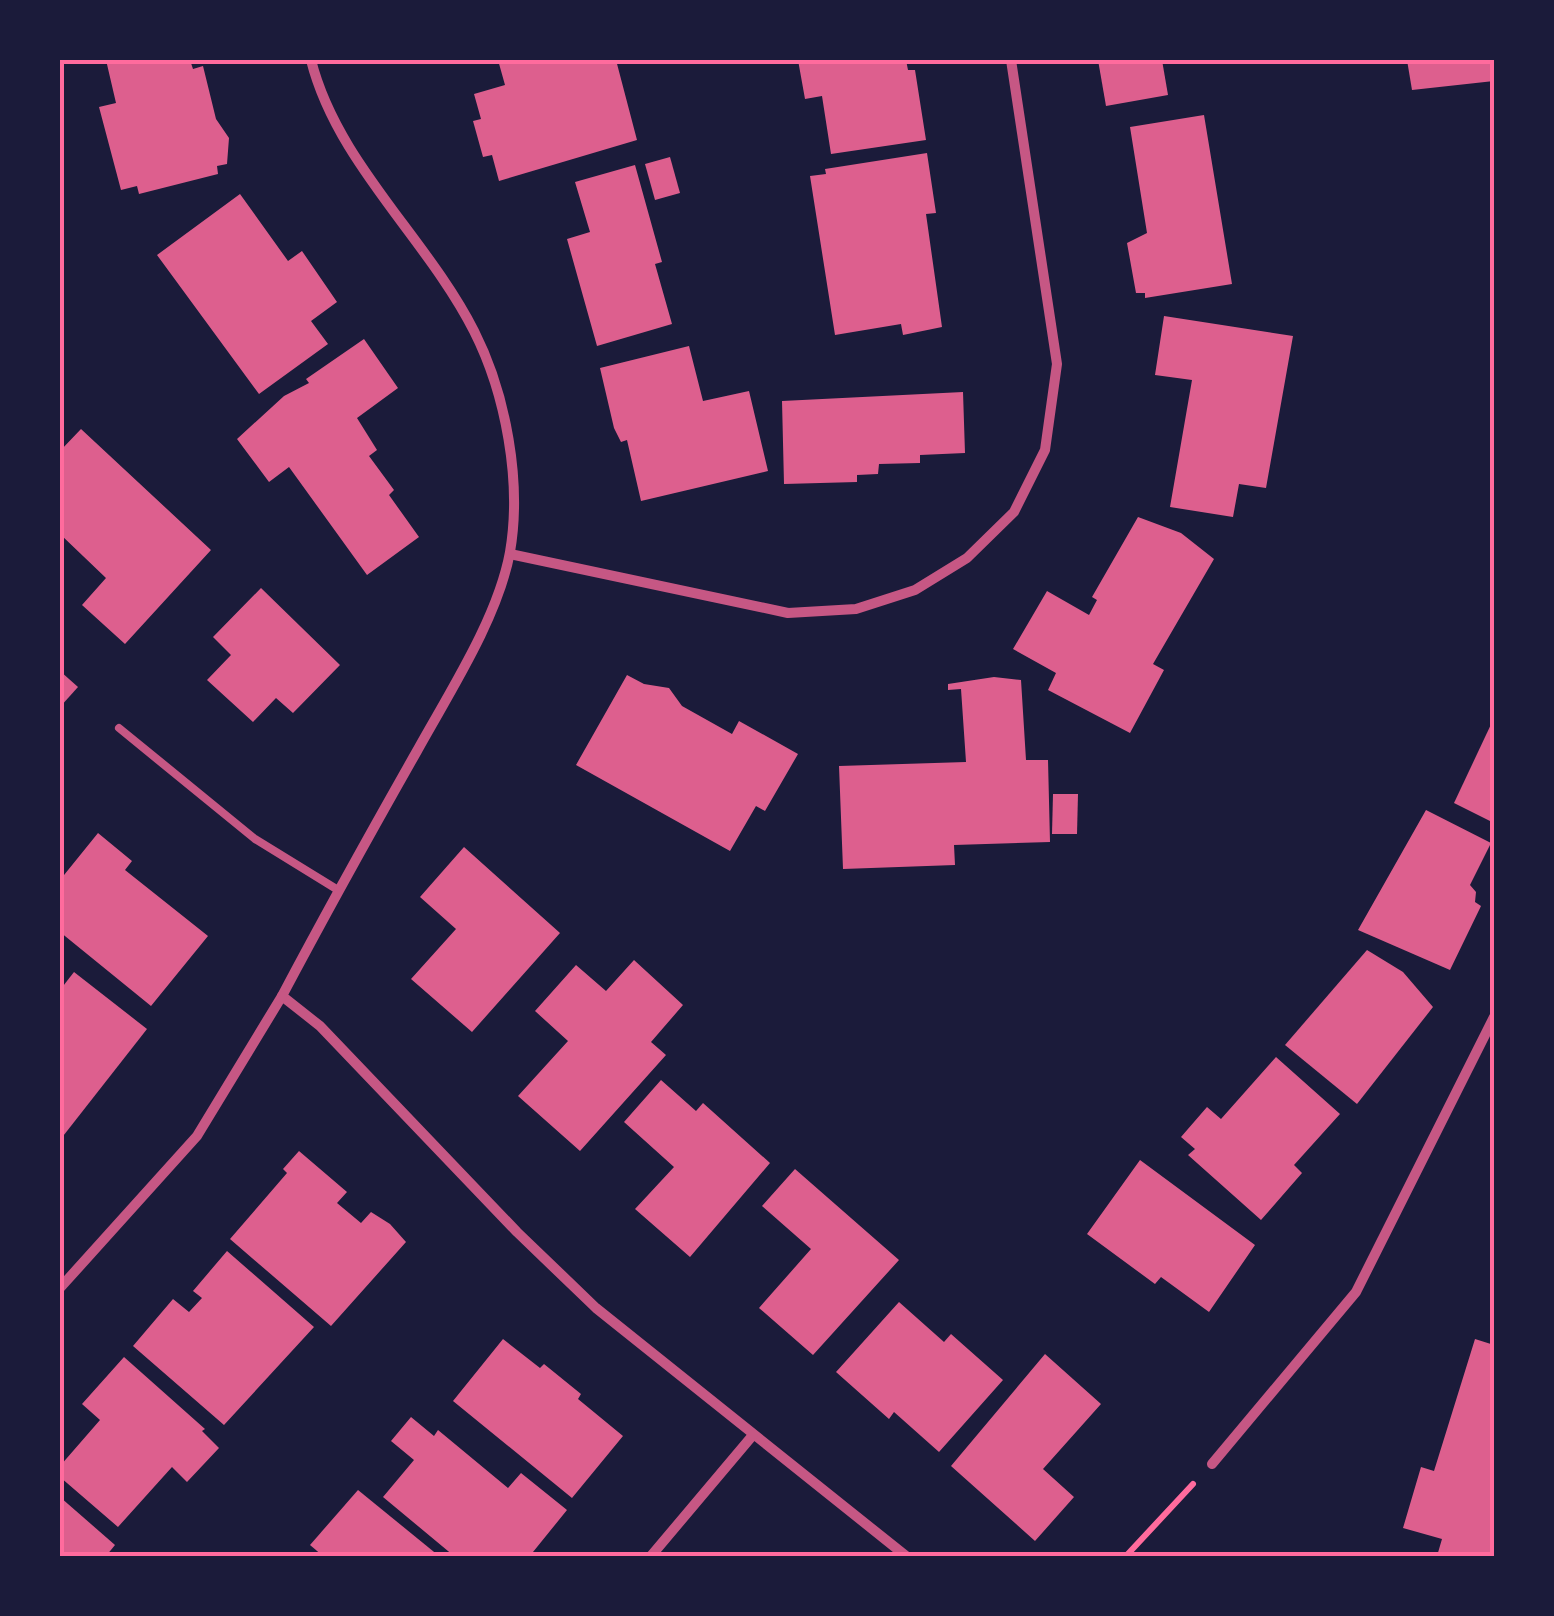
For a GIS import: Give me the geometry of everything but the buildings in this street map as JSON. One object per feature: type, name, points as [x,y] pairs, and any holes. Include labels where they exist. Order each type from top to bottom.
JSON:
[{"type":"street","points":[[60,1288],[196,1136],[282,996],[475,648],[510,554],[514,483],[501,408],[476,334],[444,279],[341,134],[311,60]]},
{"type":"street","points":[[510,554],[788,613],[856,609],[916,590],[967,558],[1014,512],[1044,450],[1057,364],[1011,60]]},
{"type":"street","points":[[282,996],[320,1026],[516,1232],[596,1308],[891,1540],[906,1556]]},
{"type":"street","points":[[1212,1464],[1356,1292],[1494,1017]]},
{"type":"street","points":[[651,1556],[753,1435]]},
{"type":"lane","points":[[119,728],[255,839],[338,890]]},
{"type":"path","points":[[1126,1556],[1212,1464]]}]
